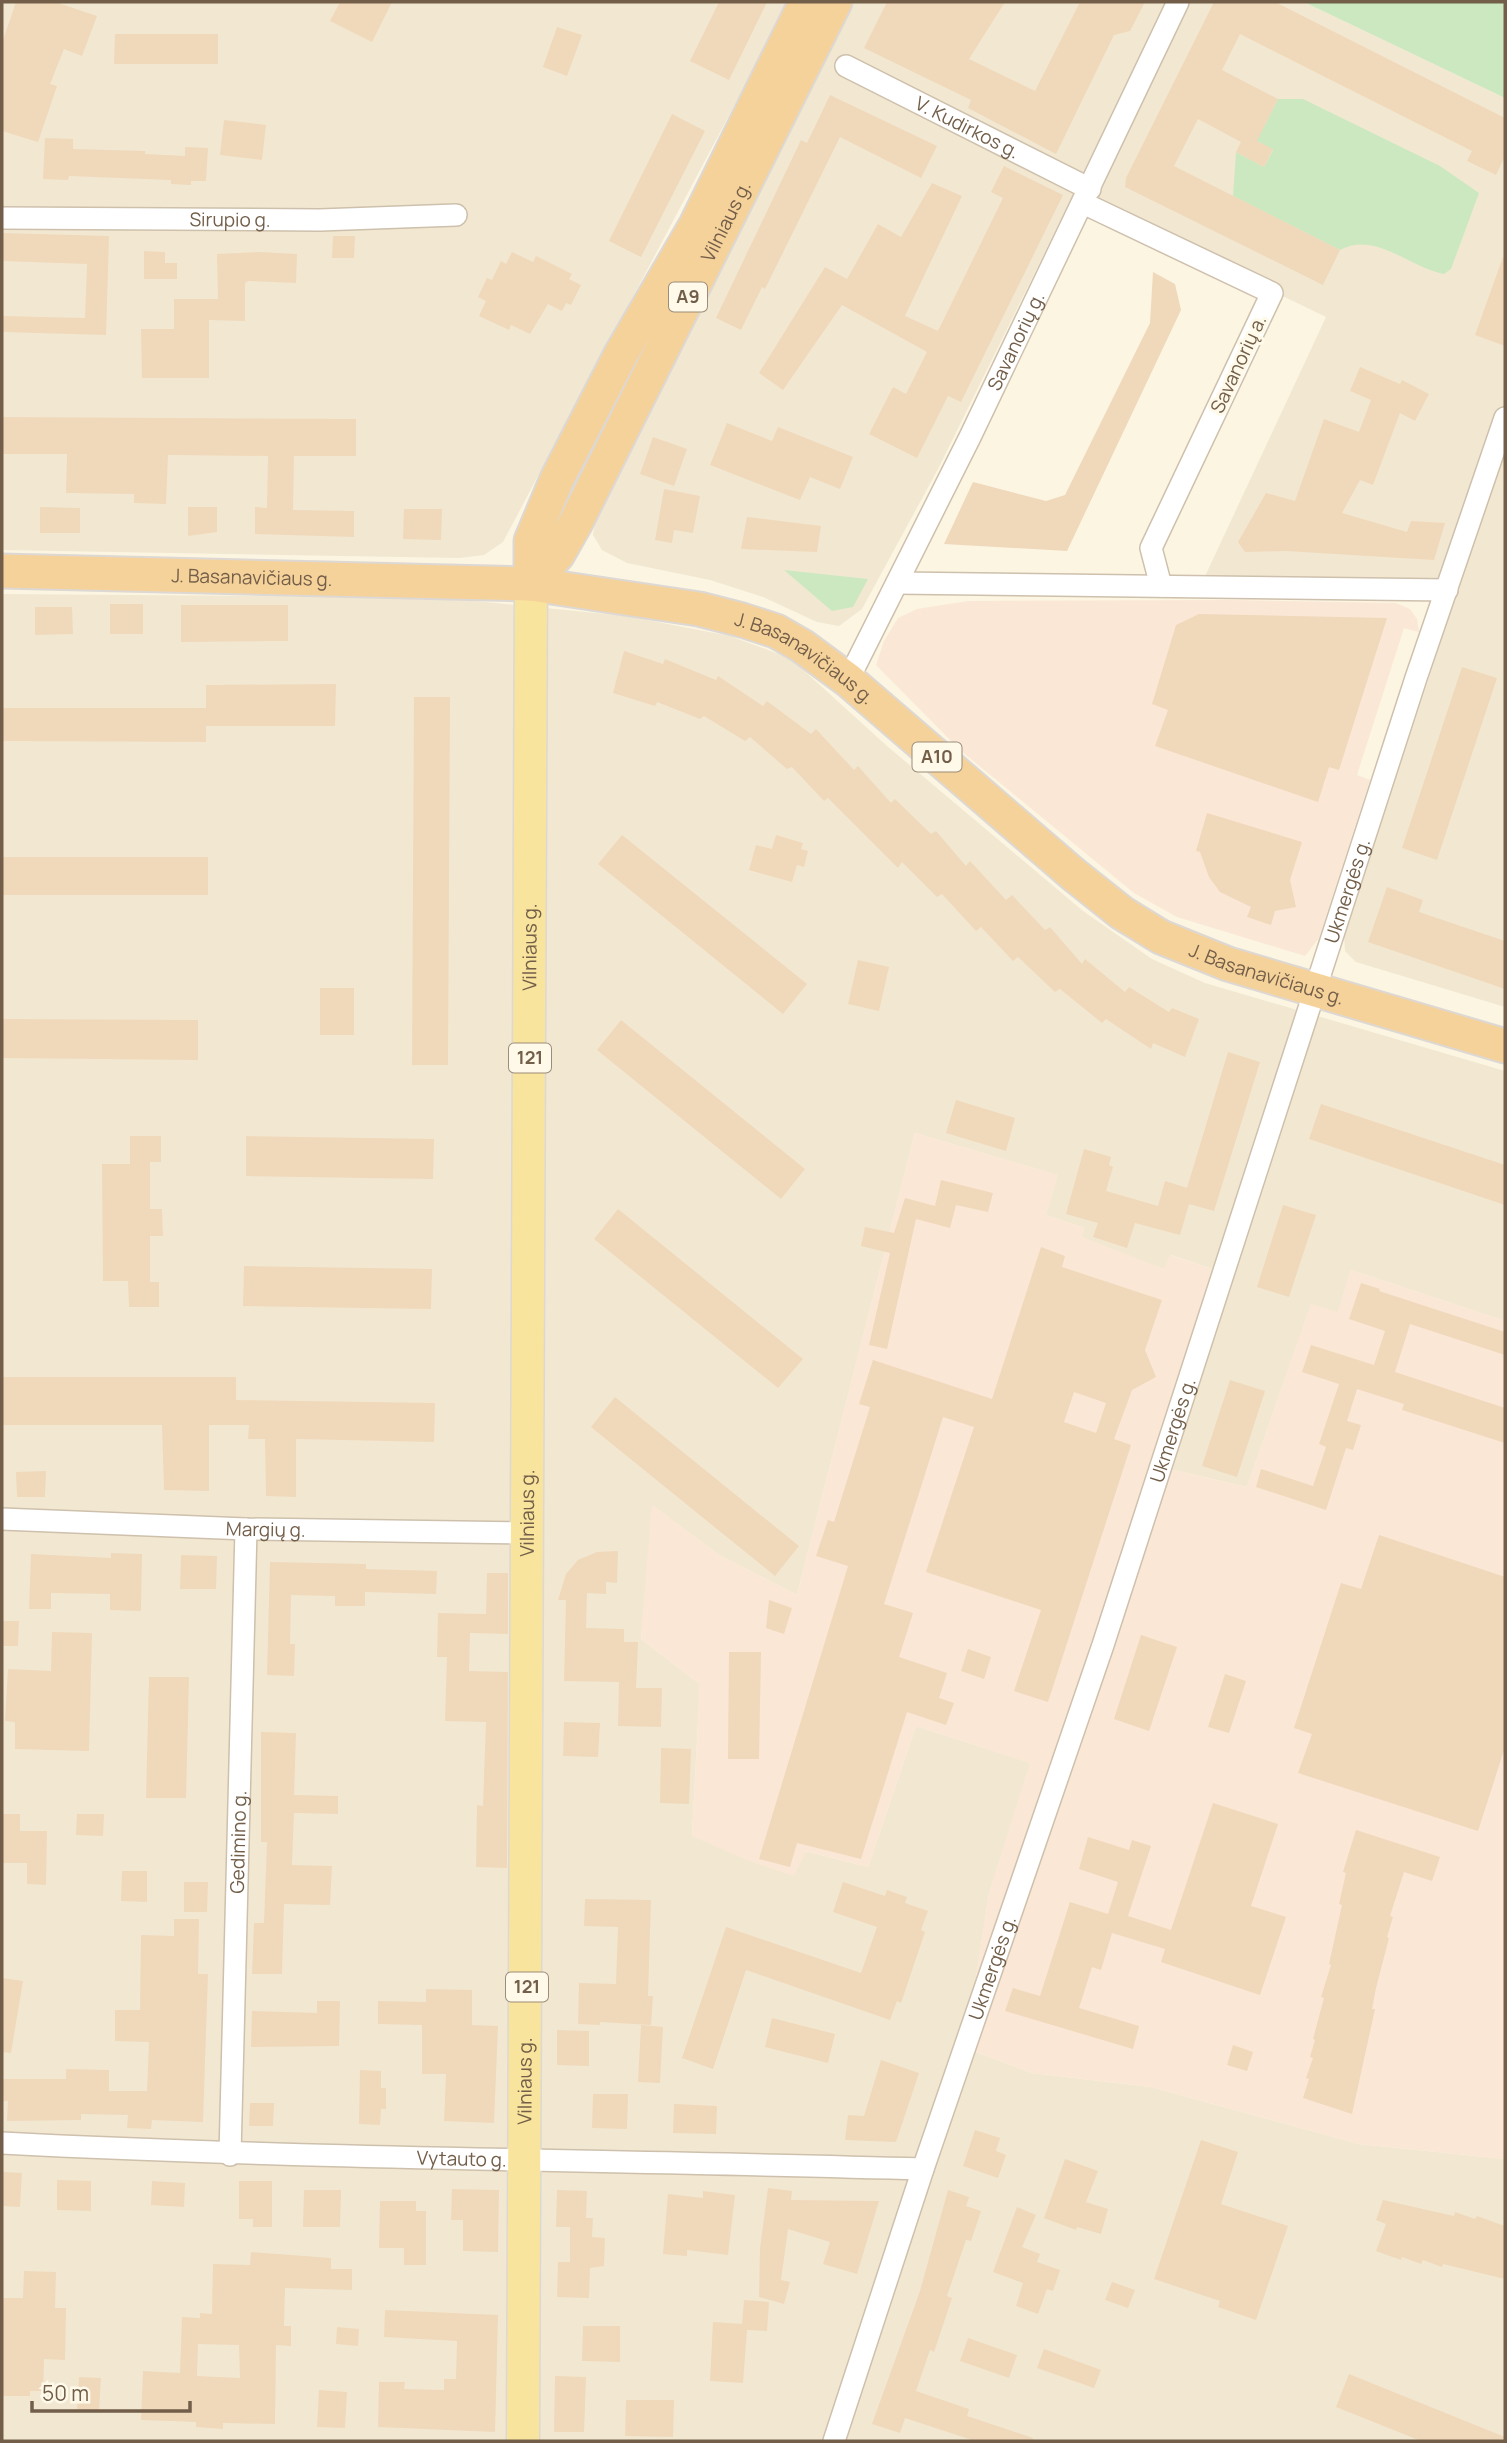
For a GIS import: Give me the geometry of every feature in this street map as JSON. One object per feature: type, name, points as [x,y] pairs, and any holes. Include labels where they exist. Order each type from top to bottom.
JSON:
[{"type":"highway","name":"Vilniaus g.","points":[[531,584],[531,541],[557,479],[621,354],[690,236],[806,2]]},
{"type":"highway","name":"Vilniaus g.","points":[[531,584],[558,554],[575,524],[835,2]]},
{"type":"highway","name":"J. Basanavičiaus g.","points":[[2,571],[531,584],[699,609],[742,620],[776,631],[802,646],[848,680],[1064,867],[1122,913],[1161,937],[1228,964],[1505,1046]]},
{"type":"main road","name":"Vilniaus g.","points":[[523,2441],[531,584]]},
{"type":"street","name":"Savanorių g.","points":[[848,680],[1087,196],[1178,2]]},
{"type":"street","name":"V. Kudirkos g.","points":[[846,66],[1087,196]]},
{"type":"street","name":"Savanorių a.","points":[[1087,196],[1272,293],[1151,548],[1161,586]]},
{"type":"street","name":"Sirupio g.","points":[[2,218],[320,220],[456,215]]},
{"type":"street","name":"Ukmergės g.","points":[[834,2441],[923,2169],[1103,1645],[1316,988],[1505,418]]},
{"type":"street","points":[[897,583],[1447,590]]},
{"type":"street","name":"Margių g.","points":[[2,1519],[246,1529],[529,1533]]},
{"type":"street","name":"Gedimino g.","points":[[230,2155],[246,1529]]},
{"type":"street","name":"Vytauto g.","points":[[2,2143],[230,2155],[526,2158],[923,2169]]},
{"type":"shaded area","points":[[2,2],[789,2],[503,542],[484,555],[460,558],[2,550]]},
{"type":"shaded area","points":[[848,2],[1304,2],[1505,98],[1505,1007],[1356,962],[1345,951],[1344,936],[1453,605],[1447,590],[1200,587],[1326,317],[1073,195],[938,469],[862,609],[839,626],[817,622],[763,597],[710,580],[627,563],[602,550],[593,535],[596,515]]},
{"type":"shaded area","points":[[2,594],[401,597],[476,601],[626,616],[730,636],[790,658],[887,746],[1083,911],[1152,959],[1205,983],[1505,1071],[1505,1321],[1351,1270],[1338,1313],[1311,1305],[1247,1487],[1161,1467],[1224,1273],[1171,1255],[1164,1270],[1081,1237],[1084,1228],[1046,1215],[1057,1175],[915,1133],[797,1595],[719,1555],[653,1506],[641,1639],[700,1684],[692,1835],[794,1875],[805,1851],[868,1867],[916,1726],[1031,1763],[989,1894],[965,2048],[1032,2073],[1151,2087],[1359,2144],[1505,2159],[1505,2441],[2,2441]]},
{"type":"shaded area","points":[[1231,600],[1396,603],[1410,609],[1417,619],[1419,632],[1404,628],[1357,775],[1370,780],[1319,938],[1305,956],[1177,917],[1134,893],[960,750],[876,665],[884,641],[898,618],[917,609],[968,601]]},
{"type":"shaded area","points":[[915,1133],[1058,1175],[1046,1215],[1084,1228],[1082,1237],[1164,1269],[1170,1255],[1224,1273],[1161,1467],[1247,1487],[1311,1304],[1338,1312],[1351,1270],[1505,1321],[1505,2159],[1359,2144],[1151,2087],[1032,2073],[965,2048],[989,1894],[1030,1763],[916,1726],[868,1867],[806,1851],[794,1876],[752,1862],[692,1836],[700,1684],[641,1639],[652,1505],[719,1555],[797,1595]]},
{"type":"green space","points":[[1304,2],[1505,2],[1505,98]]},
{"type":"green space","points":[[1278,99],[1303,99],[1440,166],[1479,193],[1451,269],[1444,274],[1379,247],[1353,245],[1340,250],[1233,196],[1236,152],[1264,167],[1273,150],[1245,134],[1264,127]]},
{"type":"green space","points":[[784,570],[868,579],[853,607],[832,611]]},
{"type":"building","points":[[16,2],[55,2],[97,16],[82,56],[64,49],[50,84],[57,86],[38,142],[2,131],[2,43]]},
{"type":"building","points":[[340,2],[392,2],[372,42],[330,21]]},
{"type":"building","points":[[719,2],[767,2],[729,80],[690,61]]},
{"type":"building","points":[[887,2],[1005,2],[969,59],[1035,91],[1080,2],[1145,2],[1130,31],[1114,35],[1056,154],[968,108],[971,100],[864,48]]},
{"type":"building","points":[[1214,2],[1275,2],[1505,118],[1505,156],[1496,175],[1467,161],[1472,151],[1240,34],[1222,70],[1278,99],[1257,141],[1273,149],[1264,167],[1236,152],[1241,142],[1198,119],[1174,166],[1340,250],[1323,285],[1125,187],[1126,178]]},
{"type":"building","points":[[557,27],[582,35],[567,76],[543,67]]},
{"type":"building","points":[[115,34],[218,34],[218,64],[114,64]]},
{"type":"building","points":[[830,95],[937,146],[921,178],[840,137],[765,289],[762,287],[741,330],[716,318],[801,140],[807,143]]},
{"type":"building","points":[[672,114],[705,131],[641,257],[609,241]]},
{"type":"building","points":[[224,120],[266,125],[262,160],[220,155]]},
{"type":"building","points":[[45,138],[73,139],[73,149],[145,151],[145,154],[185,156],[185,147],[208,148],[206,181],[191,181],[191,185],[171,184],[171,180],[69,176],[68,180],[43,179]]},
{"type":"building","points":[[1004,166],[1063,195],[961,402],[948,396],[917,458],[869,434],[893,387],[906,394],[927,352],[842,305],[783,390],[759,373],[825,267],[847,279],[878,224],[901,237],[932,183],[962,196],[905,316],[938,331],[1003,198],[991,192]]},
{"type":"building","points":[[2,233],[109,236],[106,335],[2,332],[2,316],[85,318],[87,264],[2,261]]},
{"type":"building","points":[[333,236],[355,236],[354,258],[332,258]]},
{"type":"building","points":[[144,251],[165,252],[165,263],[177,263],[177,279],[144,279]]},
{"type":"building","points":[[512,252],[533,262],[536,256],[572,274],[569,279],[581,285],[571,305],[566,303],[562,311],[548,304],[530,334],[511,325],[509,330],[479,316],[486,301],[478,297],[487,278],[492,280],[501,261],[506,264]]},
{"type":"building","points":[[217,254],[297,254],[296,283],[248,281],[245,283],[245,321],[209,320],[209,378],[142,378],[141,329],[174,329],[174,299],[218,299]]},
{"type":"building","points":[[1503,257],[1505,258],[1505,346],[1475,335]]},
{"type":"building","points":[[1153,272],[1175,284],[1181,310],[1067,551],[944,544],[973,482],[1046,501],[1065,495],[1150,323]]},
{"type":"building","points":[[1360,367],[1400,384],[1402,380],[1429,394],[1415,421],[1400,413],[1373,485],[1360,480],[1342,513],[1407,532],[1411,521],[1445,523],[1434,560],[1286,551],[1245,552],[1238,542],[1266,493],[1295,501],[1324,419],[1359,432],[1371,400],[1350,391]]},
{"type":"building","points":[[2,417],[356,419],[356,456],[294,456],[293,510],[354,511],[354,537],[255,534],[255,507],[267,508],[268,456],[168,455],[166,504],[134,503],[134,494],[66,493],[67,454],[2,454]]},
{"type":"building","points":[[727,423],[772,441],[778,427],[853,457],[840,489],[810,477],[800,500],[710,465]]},
{"type":"building","points":[[653,437],[687,449],[674,486],[640,474]]},
{"type":"building","points":[[664,489],[700,496],[693,533],[674,530],[672,543],[655,540]]},
{"type":"building","points":[[40,507],[80,508],[80,533],[40,533]]},
{"type":"building","points":[[188,507],[217,507],[217,532],[188,536]]},
{"type":"building","points":[[404,509],[442,509],[441,540],[403,539]]},
{"type":"building","points":[[747,517],[821,526],[817,552],[741,549]]},
{"type":"building","points":[[110,604],[143,604],[143,634],[110,634]]},
{"type":"building","points":[[181,605],[288,605],[288,641],[181,642]]},
{"type":"building","points":[[35,607],[72,607],[73,634],[35,635]]},
{"type":"building","points":[[1199,614],[1387,618],[1339,770],[1329,767],[1318,802],[1155,746],[1168,710],[1152,704],[1176,625]]},
{"type":"building","points":[[624,651],[663,664],[665,659],[716,680],[718,676],[763,706],[767,701],[811,734],[816,729],[854,770],[858,766],[891,803],[895,799],[931,834],[936,831],[966,866],[970,861],[1006,900],[1012,895],[1045,930],[1050,927],[1082,964],[1085,959],[1125,992],[1129,987],[1169,1012],[1172,1008],[1199,1019],[1185,1057],[1153,1043],[1151,1049],[1106,1019],[1102,1023],[1060,989],[1055,992],[1018,957],[1013,961],[981,927],[976,931],[942,894],[937,897],[902,862],[898,868],[828,798],[824,801],[792,767],[787,769],[750,737],[745,741],[704,716],[700,719],[657,702],[655,706],[613,693]]},
{"type":"building","points":[[1462,667],[1497,678],[1437,860],[1402,848]]},
{"type":"building","points":[[336,684],[335,726],[206,726],[206,742],[2,741],[2,708],[206,708],[206,685]]},
{"type":"building","points":[[414,697],[450,697],[448,1065],[412,1065]]},
{"type":"building","points":[[1207,813],[1302,842],[1290,880],[1296,907],[1275,911],[1271,925],[1247,917],[1251,907],[1220,892],[1209,877],[1200,852],[1196,851]]},
{"type":"building","points":[[622,835],[807,984],[783,1014],[598,864]]},
{"type":"building","points":[[776,835],[803,843],[801,849],[808,851],[804,867],[797,865],[792,882],[749,870],[756,845],[772,849]]},
{"type":"building","points":[[2,857],[208,857],[208,895],[2,895]]},
{"type":"building","points":[[1387,887],[1423,900],[1419,912],[1505,941],[1505,989],[1368,942]]},
{"type":"building","points":[[858,960],[889,967],[879,1011],[848,1004]]},
{"type":"building","points":[[320,988],[354,988],[354,1035],[320,1035]]},
{"type":"building","points":[[2,1019],[198,1020],[198,1060],[2,1058]]},
{"type":"building","points":[[621,1020],[805,1169],[781,1199],[597,1050]]},
{"type":"building","points":[[1228,1052],[1260,1062],[1214,1211],[1189,1204],[1180,1235],[1135,1223],[1127,1248],[1093,1237],[1098,1223],[1066,1214],[1084,1149],[1111,1157],[1109,1165],[1113,1167],[1106,1191],[1158,1206],[1165,1181],[1187,1188]]},
{"type":"building","points":[[956,1100],[1015,1118],[1006,1151],[946,1133]]},
{"type":"building","points":[[1321,1104],[1505,1165],[1505,1205],[1309,1139]]},
{"type":"building","points":[[130,1136],[161,1136],[161,1162],[150,1162],[150,1209],[162,1209],[163,1236],[150,1236],[150,1282],[159,1282],[159,1307],[129,1307],[128,1281],[103,1281],[102,1164],[130,1164]]},
{"type":"building","points":[[246,1136],[434,1139],[433,1179],[246,1176]]},
{"type":"building","points":[[941,1180],[993,1193],[988,1212],[956,1205],[950,1228],[916,1219],[887,1349],[869,1345],[890,1253],[861,1246],[865,1227],[894,1233],[905,1198],[935,1206]]},
{"type":"building","points":[[1283,1205],[1316,1215],[1289,1297],[1257,1287]]},
{"type":"building","points":[[618,1209],[803,1359],[778,1388],[594,1239]]},
{"type":"building","points":[[1041,1247],[1065,1256],[1062,1267],[1162,1300],[1145,1350],[1156,1377],[1132,1390],[1114,1439],[1131,1445],[1048,1702],[1014,1691],[1041,1610],[926,1572],[974,1427],[943,1417],[884,1604],[913,1613],[899,1657],[947,1673],[939,1698],[954,1703],[946,1725],[907,1712],[861,1859],[797,1843],[790,1867],[759,1859],[848,1566],[816,1556],[828,1520],[834,1522],[870,1407],[859,1404],[873,1360],[992,1399]],"holes":[[[1074,1392],[1106,1403],[1096,1433],[1064,1422]]]},
{"type":"building","points":[[244,1266],[432,1269],[431,1309],[243,1306]]},
{"type":"building","points":[[1361,1283],[1505,1332],[1505,1355],[1410,1324],[1395,1372],[1505,1408],[1505,1443],[1402,1410],[1404,1404],[1357,1389],[1347,1421],[1361,1425],[1353,1450],[1346,1448],[1326,1510],[1256,1487],[1261,1469],[1313,1486],[1326,1447],[1319,1444],[1339,1384],[1302,1372],[1311,1345],[1374,1365],[1385,1331],[1349,1319]]},
{"type":"building","points":[[2,1377],[236,1377],[236,1400],[435,1403],[434,1442],[296,1439],[296,1497],[266,1496],[265,1439],[248,1439],[249,1425],[209,1425],[209,1491],[164,1490],[162,1425],[2,1425]]},
{"type":"building","points":[[1230,1380],[1265,1391],[1237,1477],[1202,1466]]},
{"type":"building","points":[[615,1397],[799,1546],[775,1576],[591,1427]]},
{"type":"building","points":[[46,1471],[45,1497],[17,1497],[16,1472]]},
{"type":"building","points":[[1379,1535],[1505,1577],[1505,1747],[1478,1831],[1298,1773],[1312,1734],[1294,1728],[1341,1583],[1361,1589]]},
{"type":"building","points":[[618,1551],[617,1583],[606,1582],[606,1594],[587,1593],[586,1628],[624,1629],[624,1642],[638,1642],[636,1688],[662,1688],[661,1727],[618,1726],[619,1682],[564,1681],[566,1600],[558,1600],[566,1574],[578,1560],[597,1552]]},
{"type":"building","points":[[111,1553],[142,1554],[141,1611],[110,1610],[110,1594],[51,1593],[51,1609],[29,1609],[31,1554],[111,1558]]},
{"type":"building","points":[[181,1555],[217,1556],[216,1589],[180,1589]]},
{"type":"building","points":[[270,1562],[366,1564],[366,1569],[437,1571],[436,1594],[365,1592],[365,1606],[335,1606],[335,1596],[291,1595],[290,1644],[295,1644],[294,1676],[267,1675]]},
{"type":"building","points":[[487,1573],[508,1573],[508,1634],[470,1633],[469,1671],[508,1672],[507,1868],[476,1867],[477,1805],[483,1806],[486,1722],[445,1721],[447,1657],[437,1657],[438,1613],[486,1614]]},
{"type":"building","points":[[769,1600],[792,1608],[784,1634],[766,1628]]},
{"type":"building","points":[[2,1621],[19,1621],[18,1646],[2,1646]]},
{"type":"building","points":[[52,1632],[92,1633],[89,1751],[15,1749],[15,1722],[5,1721],[8,1669],[51,1671]]},
{"type":"building","points":[[1141,1635],[1177,1647],[1149,1731],[1114,1719]]},
{"type":"building","points":[[968,1649],[991,1657],[984,1679],[961,1671]]},
{"type":"building","points":[[729,1652],[761,1652],[759,1759],[728,1759]]},
{"type":"building","points":[[1225,1674],[1246,1681],[1229,1733],[1208,1727]]},
{"type":"building","points":[[149,1677],[189,1677],[186,1798],[146,1798]]},
{"type":"building","points":[[564,1722],[600,1723],[598,1757],[563,1756]]},
{"type":"building","points":[[261,1732],[296,1733],[294,1795],[338,1796],[338,1814],[294,1813],[292,1865],[332,1866],[330,1905],[284,1904],[282,1974],[252,1974],[254,1923],[264,1923],[267,1842],[261,1842]]},
{"type":"building","points":[[661,1748],[691,1749],[689,1804],[660,1803]]},
{"type":"building","points":[[1213,1803],[1278,1824],[1251,1906],[1286,1917],[1260,1995],[1161,1962],[1165,1949],[1112,1933],[1101,1970],[1092,1967],[1079,2008],[1139,2026],[1133,2049],[1005,2011],[1013,1988],[1040,1996],[1070,1902],[1108,1914],[1118,1882],[1079,1869],[1088,1837],[1129,1850],[1132,1840],[1151,1846],[1128,1916],[1171,1930]]},
{"type":"building","points":[[2,1814],[20,1814],[20,1831],[47,1831],[46,1885],[27,1884],[27,1863],[2,1863]]},
{"type":"building","points":[[77,1814],[104,1814],[103,1836],[76,1835]]},
{"type":"building","points":[[1356,1830],[1440,1857],[1432,1881],[1404,1872],[1390,1916],[1393,1917],[1387,1937],[1389,1938],[1376,1988],[1372,2009],[1375,2009],[1352,2114],[1303,2098],[1313,2058],[1310,2057],[1315,2040],[1313,2039],[1324,1998],[1321,1997],[1331,1965],[1329,1964],[1342,1905],[1339,1904],[1346,1873],[1343,1872]]},
{"type":"building","points":[[122,1871],[147,1871],[147,1902],[121,1901]]},
{"type":"building","points":[[184,1882],[208,1882],[207,1912],[184,1912]]},
{"type":"building","points":[[843,1882],[885,1896],[887,1890],[907,1897],[905,1903],[928,1911],[921,1930],[925,1932],[901,2003],[897,2001],[890,2020],[746,1970],[713,2069],[682,2058],[726,1927],[861,1973],[877,1927],[833,1912]]},
{"type":"building","points":[[585,1899],[651,1900],[648,1996],[653,1996],[651,2025],[600,2022],[600,2025],[578,2024],[579,1983],[616,1984],[618,1927],[584,1926]]},
{"type":"building","points":[[174,1919],[199,1919],[198,1974],[208,1974],[203,2122],[152,2120],[151,2129],[127,2128],[128,2115],[81,2114],[81,2120],[7,2121],[8,2101],[2,2101],[2,2079],[66,2079],[66,2069],[109,2070],[109,2091],[147,2091],[149,2042],[115,2041],[115,2010],[140,2010],[141,1935],[174,1936]]},
{"type":"building","points":[[2,1978],[23,1981],[11,2053],[2,2052]]},
{"type":"building","points":[[426,1989],[472,1990],[472,2025],[498,2026],[494,2123],[444,2121],[446,2074],[422,2074],[422,2025],[378,2024],[378,2001],[426,2002]]},
{"type":"building","points":[[317,2001],[340,2001],[339,2046],[251,2047],[252,2011],[317,2013]]},
{"type":"building","points":[[772,2018],[835,2034],[828,2063],[765,2047]]},
{"type":"building","points":[[641,2025],[663,2027],[660,2083],[638,2082]]},
{"type":"building","points":[[557,2030],[589,2031],[589,2066],[557,2065]]},
{"type":"building","points":[[1233,2045],[1253,2052],[1247,2071],[1227,2065]]},
{"type":"building","points":[[881,2060],[919,2073],[896,2142],[845,2140],[848,2115],[864,2116]]},
{"type":"building","points":[[360,2070],[381,2071],[381,2088],[386,2088],[386,2109],[381,2109],[380,2125],[359,2124]]},
{"type":"building","points":[[593,2094],[628,2094],[627,2129],[592,2128]]},
{"type":"building","points":[[250,2103],[274,2103],[273,2126],[249,2126]]},
{"type":"building","points":[[674,2104],[717,2106],[716,2134],[673,2133]]},
{"type":"building","points":[[975,2130],[1000,2138],[996,2151],[1006,2155],[998,2178],[963,2166]]},
{"type":"building","points":[[1201,2140],[1238,2152],[1221,2204],[1288,2226],[1256,2320],[1218,2307],[1220,2301],[1154,2279]]},
{"type":"building","points":[[1065,2159],[1098,2171],[1086,2202],[1108,2209],[1101,2234],[1077,2227],[1076,2230],[1044,2218]]},
{"type":"building","points":[[2,2172],[22,2173],[20,2207],[2,2206]]},
{"type":"building","points":[[57,2180],[91,2181],[91,2211],[57,2210]]},
{"type":"building","points":[[152,2181],[185,2183],[184,2207],[151,2205]]},
{"type":"building","points":[[239,2181],[272,2181],[272,2227],[253,2227],[253,2219],[239,2219]]},
{"type":"building","points":[[768,2188],[792,2191],[791,2200],[879,2201],[857,2274],[823,2264],[830,2242],[788,2229],[781,2280],[790,2282],[784,2304],[759,2297],[760,2249]]},
{"type":"building","points":[[452,2189],[499,2190],[498,2252],[463,2251],[463,2220],[451,2220]]},
{"type":"building","points":[[304,2190],[341,2190],[340,2227],[303,2227]]},
{"type":"building","points":[[557,2190],[587,2191],[586,2218],[593,2218],[592,2237],[605,2238],[604,2266],[590,2268],[589,2298],[557,2297],[558,2262],[570,2262],[570,2227],[556,2227]]},
{"type":"building","points":[[948,2190],[969,2197],[966,2206],[981,2211],[971,2241],[966,2240],[947,2296],[952,2298],[934,2352],[930,2350],[916,2391],[969,2409],[967,2416],[1033,2438],[1032,2441],[975,2441],[905,2418],[900,2433],[872,2424],[920,2291]]},
{"type":"building","points":[[703,2191],[735,2195],[728,2255],[687,2250],[687,2256],[663,2254],[668,2194],[703,2198]]},
{"type":"building","points":[[1383,2200],[1454,2216],[1455,2212],[1475,2219],[1477,2216],[1505,2226],[1505,2279],[1443,2264],[1442,2267],[1423,2260],[1421,2264],[1402,2257],[1401,2260],[1376,2251],[1386,2224],[1376,2220]]},
{"type":"building","points":[[380,2201],[416,2201],[416,2211],[426,2211],[426,2265],[404,2265],[404,2248],[379,2248]]},
{"type":"building","points":[[1017,2207],[1036,2215],[1022,2247],[1040,2254],[1037,2262],[1060,2270],[1053,2291],[1047,2289],[1038,2314],[1016,2306],[1023,2283],[993,2272]]},
{"type":"building","points":[[251,2252],[331,2258],[331,2269],[352,2269],[352,2290],[285,2288],[284,2326],[291,2326],[291,2346],[276,2345],[275,2424],[223,2423],[223,2429],[196,2427],[196,2422],[141,2420],[143,2371],[180,2373],[182,2317],[200,2318],[200,2313],[212,2314],[213,2264],[250,2265]],"holes":[[[198,2344],[239,2345],[240,2378],[197,2376]]]},
{"type":"building","points":[[24,2271],[56,2272],[55,2308],[66,2308],[65,2360],[44,2359],[43,2391],[30,2391],[30,2396],[2,2396],[2,2298],[23,2298]]},
{"type":"building","points":[[1112,2282],[1135,2290],[1128,2308],[1105,2300]]},
{"type":"building","points":[[744,2300],[769,2302],[767,2331],[747,2330],[743,2383],[710,2381],[713,2322],[742,2324]]},
{"type":"building","points":[[385,2310],[498,2315],[495,2432],[378,2427],[379,2382],[405,2382],[404,2389],[444,2390],[444,2379],[456,2379],[457,2341],[384,2337]]},
{"type":"building","points":[[583,2326],[620,2326],[620,2362],[582,2361]]},
{"type":"building","points":[[337,2327],[359,2329],[358,2346],[336,2344]]},
{"type":"building","points":[[968,2338],[1017,2355],[1009,2378],[960,2361]]},
{"type":"building","points":[[1044,2349],[1101,2370],[1094,2388],[1037,2368]]},
{"type":"building","points":[[1349,2374],[1505,2437],[1505,2441],[1421,2441],[1336,2407]]},
{"type":"building","points":[[555,2376],[586,2377],[584,2432],[554,2432]]},
{"type":"building","points":[[79,2377],[101,2378],[99,2412],[77,2411]]},
{"type":"building","points":[[319,2390],[347,2392],[345,2428],[317,2427]]},
{"type":"building","points":[[626,2400],[674,2400],[673,2437],[625,2436]]}]
